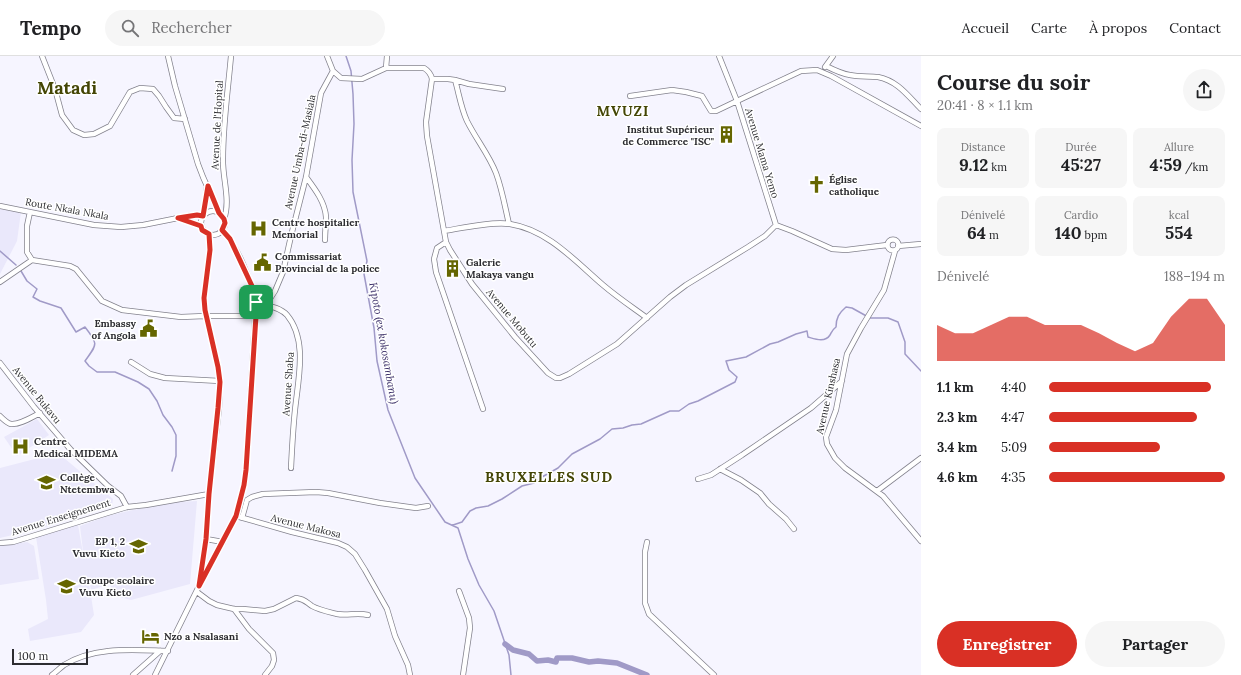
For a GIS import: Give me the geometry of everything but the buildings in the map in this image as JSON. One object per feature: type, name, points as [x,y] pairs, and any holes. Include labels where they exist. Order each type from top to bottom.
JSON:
[{"type":"street","points":[[42,56],[55,89],[62,115],[73,130],[84,135],[94,134],[110,126],[130,92],[140,88],[153,89],[174,118],[185,119]]},
{"type":"street","points":[[168,56],[175,86],[200,170],[208,186],[219,213],[224,219],[225,223],[222,230],[214,235],[202,230],[201,226],[208,186]]},
{"type":"street","name":"Avenue de l'Hopital","points":[[224,219],[227,200],[223,158],[231,56]]},
{"type":"street","points":[[327,56],[333,71],[341,78],[362,79],[386,68],[424,68],[428,70],[432,79],[448,79],[469,84],[504,89]]},
{"type":"street","points":[[386,68],[388,56]]},
{"type":"street","points":[[630,96],[672,90],[686,92],[702,96],[711,111],[737,101],[719,56]]},
{"type":"street","points":[[821,71],[833,56]]},
{"type":"street","points":[[826,66],[838,72],[879,78],[889,81],[908,94],[921,108]]},
{"type":"street","name":"Avenue Mama Yemo","points":[[776,225],[737,101],[801,71],[817,70],[852,87],[921,126]]},
{"type":"street","name":"Avenue Umba-di-Masiala","points":[[266,305],[275,291],[283,272],[306,177],[321,93],[333,71]]},
{"type":"street","name":"Avenue Mobutu","points":[[432,79],[426,122],[427,136],[446,242],[460,267],[472,284],[539,364],[556,378],[569,374],[617,344],[670,297],[686,285],[765,236],[776,225]]},
{"type":"street","points":[[455,80],[460,95],[462,110],[496,173],[510,224]]},
{"type":"street","points":[[306,177],[318,193],[323,205],[326,217],[325,240]]},
{"type":"street","name":"Route Nkala Nkala","points":[[0,206],[94,225],[121,228],[204,215]]},
{"type":"street","points":[[204,215],[211,211],[219,213]]},
{"type":"street","points":[[30,212],[27,226],[27,252],[32,260]]},
{"type":"street","points":[[178,218],[201,226]]},
{"type":"street","points":[[444,231],[495,224],[510,224],[530,229],[544,235],[591,273],[603,285],[647,318]]},
{"type":"street","points":[[776,225],[832,249],[846,250],[887,245],[893,240],[898,242],[898,246]]},
{"type":"street","points":[[155,675],[236,516],[244,485],[256,302],[252,286],[234,247],[230,239],[222,230]]},
{"type":"street","points":[[199,586],[206,539],[220,380],[205,316],[204,298],[210,250],[209,234]]},
{"type":"street","points":[[446,242],[437,248],[435,253],[434,259],[436,272],[483,409]]},
{"type":"street","points":[[887,245],[891,250],[895,250],[898,246],[921,244]]},
{"type":"street","name":"Avenue Kinshasa","points":[[895,250],[884,290],[847,354],[836,410],[826,437],[827,444],[834,458],[883,496],[921,541]]},
{"type":"street","points":[[0,282],[32,260],[70,266],[76,269],[102,301],[122,310],[181,317],[256,316]]},
{"type":"street","name":"Avenue Shaba","points":[[256,302],[283,312],[287,315],[297,336],[300,350],[291,468]]},
{"type":"street","name":"Avenue Bukavu","points":[[0,362],[71,450],[108,486],[121,496],[127,507]]},
{"type":"street","points":[[130,362],[150,374],[165,378],[220,380]]},
{"type":"street","points":[[698,479],[711,475],[742,455],[811,408],[842,381]]},
{"type":"street","points":[[0,416],[7,422],[14,424],[40,413]]},
{"type":"street","points":[[877,491],[921,458]]},
{"type":"street","points":[[720,469],[741,480],[760,493],[794,529]]},
{"type":"street","points":[[242,518],[247,500],[263,494],[328,492],[380,503],[416,508],[428,506]]},
{"type":"street","name":"Avenue Enseignement","points":[[0,543],[13,542],[127,507],[209,494]]},
{"type":"street","name":"Avenue Makosa","points":[[236,516],[338,543],[347,547],[355,554],[387,609],[395,636],[408,665],[410,675]]},
{"type":"street","points":[[206,539],[223,542]]},
{"type":"street","points":[[647,542],[645,552],[645,603],[649,614],[714,675]]},
{"type":"street","points":[[459,591],[469,618],[470,628],[463,675]]},
{"type":"street","points":[[196,592],[217,605],[234,610],[274,610],[296,598],[306,600],[312,606],[319,609],[337,614],[360,613],[368,615]]},
{"type":"street","points":[[234,610],[249,629],[273,653],[274,660],[272,666],[265,675]]},
{"type":"street","points":[[52,675],[64,666],[81,658],[98,653],[116,650],[168,651]]},
{"type":"street","points":[[133,675],[160,651]]},
{"type":"shaded area","points":[[0,209],[21,212],[17,241],[0,274]]},
{"type":"shaded area","name":"Centre Medical MIDEMA","points":[[37,419],[49,435],[17,456],[4,437]]},
{"type":"shaded area","name":"Collège Ntetembwa","points":[[58,453],[113,499],[112,506],[42,528],[0,538],[0,468]]},
{"type":"shaded area","name":"EP 1, 2 Vuvu Kieto","points":[[197,501],[190,584],[131,600],[113,595],[110,584],[91,590],[88,577],[94,615],[81,632],[30,641],[28,629],[48,619],[36,537],[58,529],[78,525],[84,559],[80,526],[107,516],[133,510],[179,502]]},
{"type":"shaded area","points":[[27,542],[34,546],[39,579],[0,585],[0,546]]},
{"type":"waterway","name":"Kipoto (ex kokosambanu)","points":[[346,56],[351,71],[353,94],[353,192],[367,261],[364,274],[374,328],[377,361],[388,410],[415,478],[445,522],[458,528],[468,559],[479,585],[494,611],[509,655],[511,675]]},
{"type":"waterway","points":[[0,251],[16,265]]},
{"type":"waterway","points":[[21,271],[27,281],[37,289],[33,297],[61,308],[76,332],[85,327],[90,333],[95,344],[85,361],[89,366],[97,372],[115,372],[138,382],[149,389],[176,435],[176,456],[172,471]]},
{"type":"waterway","points":[[453,525],[462,522],[470,511],[476,508],[488,506],[522,486],[534,483],[558,468],[572,454],[600,439],[612,429],[641,424],[670,411],[679,411],[689,404],[735,382],[737,377],[729,370],[726,361],[746,357],[770,344],[807,331],[808,337],[820,340],[825,339],[836,327],[838,316],[846,307],[852,308],[870,318],[888,318],[898,322],[905,342],[905,354],[921,371]]},
{"type":"waterway","points":[[505,644],[513,650],[529,654],[537,661],[548,660],[556,662],[557,658],[572,658],[589,662],[598,661],[617,663],[647,675]]},
{"type":"place","name":"Institut Supérieur de Commerce \"ISC\"","points":[[727,135]]},
{"type":"place","name":"Église catholique","points":[[816,185]]},
{"type":"place","name":"Centre hospitalier Memorial","points":[[259,228]]},
{"type":"place","name":"Commissariat Provincial de la police","points":[[262,262]]},
{"type":"place","name":"Galerie Makaya vangu","points":[[453,268]]},
{"type":"place","name":"Embassy of Angola","points":[[149,329]]},
{"type":"place","name":"Centre Medical MIDEMA","points":[[21,447]]},
{"type":"place","name":"Collège Ntetembwa","points":[[47,483]]},
{"type":"place","name":"EP 1, 2 Vuvu Kieto","points":[[138,547]]},
{"type":"place","name":"Groupe scolaire Vuvu Kieto","points":[[66,586]]},
{"type":"place","name":"Nzo a Nsalasani","points":[[151,636]]},
{"type":"district","name":"Matadi","points":[[67,87]]},
{"type":"district","name":"MVUZI","points":[[623,111]]},
{"type":"district","name":"BRUXELLES SUD","points":[[549,477]]},
{"type":"route","points":[[208,186],[219,213],[224,219],[225,223],[222,230],[230,239],[234,247],[252,286],[256,302],[244,485],[236,516],[199,586],[206,539],[220,380],[205,316],[204,298],[210,250],[209,234],[202,230],[201,226],[178,218],[204,215],[208,186]]}]
